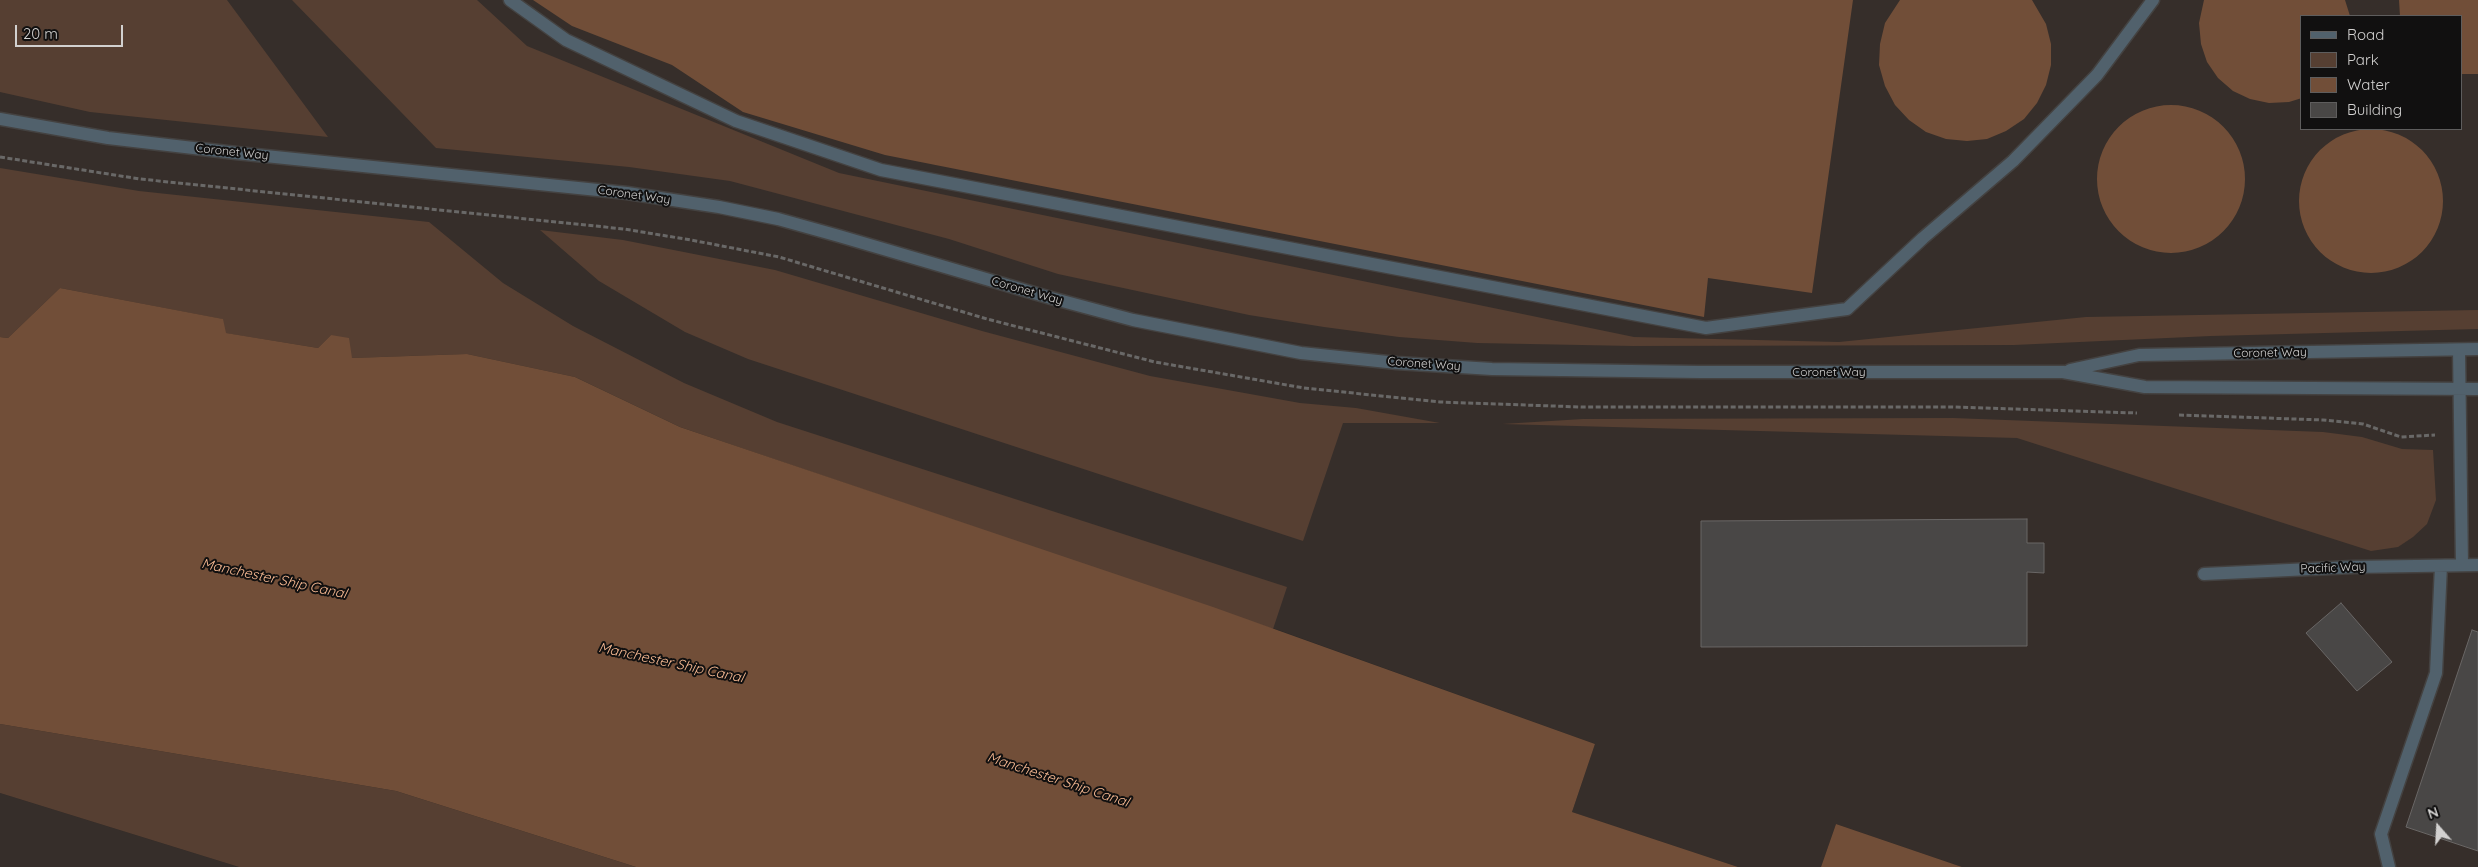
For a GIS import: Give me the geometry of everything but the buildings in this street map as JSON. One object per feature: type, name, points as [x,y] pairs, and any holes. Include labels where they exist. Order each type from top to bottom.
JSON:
[{"type":"street","points":[[510,0],[566,40],[736,121],[881,170],[1706,328],[1847,309],[1923,238],[2013,161],[2097,74],[2154,0]]},
{"type":"street","name":"Coronet Way","points":[[0,119],[108,138],[627,193],[778,219],[1133,320],[1300,353],[1397,363],[1492,369],[1699,372],[2063,372],[2146,387],[2478,389]]},
{"type":"street","name":"Coronet Way","points":[[2063,372],[2139,355],[2478,349]]},
{"type":"street","points":[[2459,350],[2462,565]]},
{"type":"street","name":"Pacific Way","points":[[2204,574],[2353,567],[2478,565]]},
{"type":"street","points":[[2389,867],[2381,834],[2436,673],[2441,566]]},
{"type":"path","points":[[0,156],[140,179],[624,229]]},
{"type":"shaded area","points":[[0,0],[2478,0],[2478,867],[1962,867],[1836,824],[1821,867],[1738,867],[1572,812],[1595,744],[575,377],[0,337]]},
{"type":"shaded area","points":[[0,793],[239,867],[0,867]]},
{"type":"green space","points":[[0,0],[227,0],[328,137],[90,112],[0,92]]},
{"type":"green space","points":[[292,0],[477,0],[527,46],[839,173],[1634,337],[1839,342],[2086,317],[2478,310],[2478,329],[2211,336],[2014,345],[1633,346],[1477,343],[1399,337],[1324,327],[1249,315],[1058,274],[949,239],[730,181],[629,167],[436,148]]},
{"type":"green space","points":[[0,168],[139,191],[429,222],[503,283],[573,326],[684,383],[777,422],[1287,587],[1273,629],[680,427],[575,377],[467,354],[352,358],[331,335],[318,348],[225,333],[222,319],[60,288],[8,338],[0,337]]},
{"type":"green space","points":[[540,230],[623,240],[775,270],[982,331],[1150,376],[1300,403],[1356,408],[1440,423],[1343,423],[1303,541],[748,359],[685,332],[599,281]]},
{"type":"green space","points":[[1953,418],[2323,432],[2362,437],[2402,449],[2433,450],[2436,500],[2427,524],[2413,537],[2398,547],[2371,551],[2017,438],[1502,424],[1583,419]]},
{"type":"green space","points":[[0,724],[396,791],[636,867],[239,867],[0,793]]},
{"type":"water","points":[[533,0],[1853,0],[1812,293],[1708,278],[1704,317],[885,155],[743,112],[672,65],[572,26]]},
{"type":"water","points":[[1900,0],[2032,0],[2046,24],[2051,44],[2051,65],[2046,85],[2037,103],[2024,119],[2006,131],[1987,139],[1967,141],[1946,139],[1926,132],[1909,120],[1895,105],[1885,86],[1879,65],[1880,44],[1885,23]]},
{"type":"water","points":[[2204,0],[2345,0],[2350,15],[2300,15],[2300,99],[2289,102],[2269,103],[2250,99],[2233,91],[2218,78],[2207,62],[2201,44],[2199,23]]},
{"type":"water","points":[[2399,0],[2478,0],[2478,74],[2463,74],[2463,15],[2400,15]]},
{"type":"water","points":[[2171,105],[2185,106],[2199,111],[2212,117],[2223,127],[2233,138],[2239,151],[2244,165],[2244,193],[2239,207],[2233,220],[2223,231],[2212,241],[2199,247],[2185,252],[2171,253],[2157,252],[2143,247],[2130,241],[2119,231],[2109,220],[2103,207],[2098,193],[2097,179],[2098,165],[2103,151],[2109,138],[2119,127],[2130,117],[2143,111],[2157,106]]},
{"type":"water","points":[[2357,130],[2385,130],[2399,134],[2411,141],[2431,161],[2438,173],[2442,187],[2442,215],[2438,229],[2431,241],[2411,261],[2399,268],[2385,272],[2357,272],[2343,268],[2331,261],[2311,241],[2304,229],[2300,215],[2300,187],[2304,173],[2311,161],[2331,141],[2343,134]]},
{"type":"water","name":"Manchester Ship Canal","points":[[60,288],[223,319],[226,333],[318,348],[331,335],[349,338],[352,358],[467,354],[575,377],[680,427],[1213,607],[1595,744],[1572,812],[1738,867],[636,867],[396,791],[0,724],[0,337],[8,338]]},
{"type":"water","points":[[1836,824],[1962,867],[1821,867]]}]
